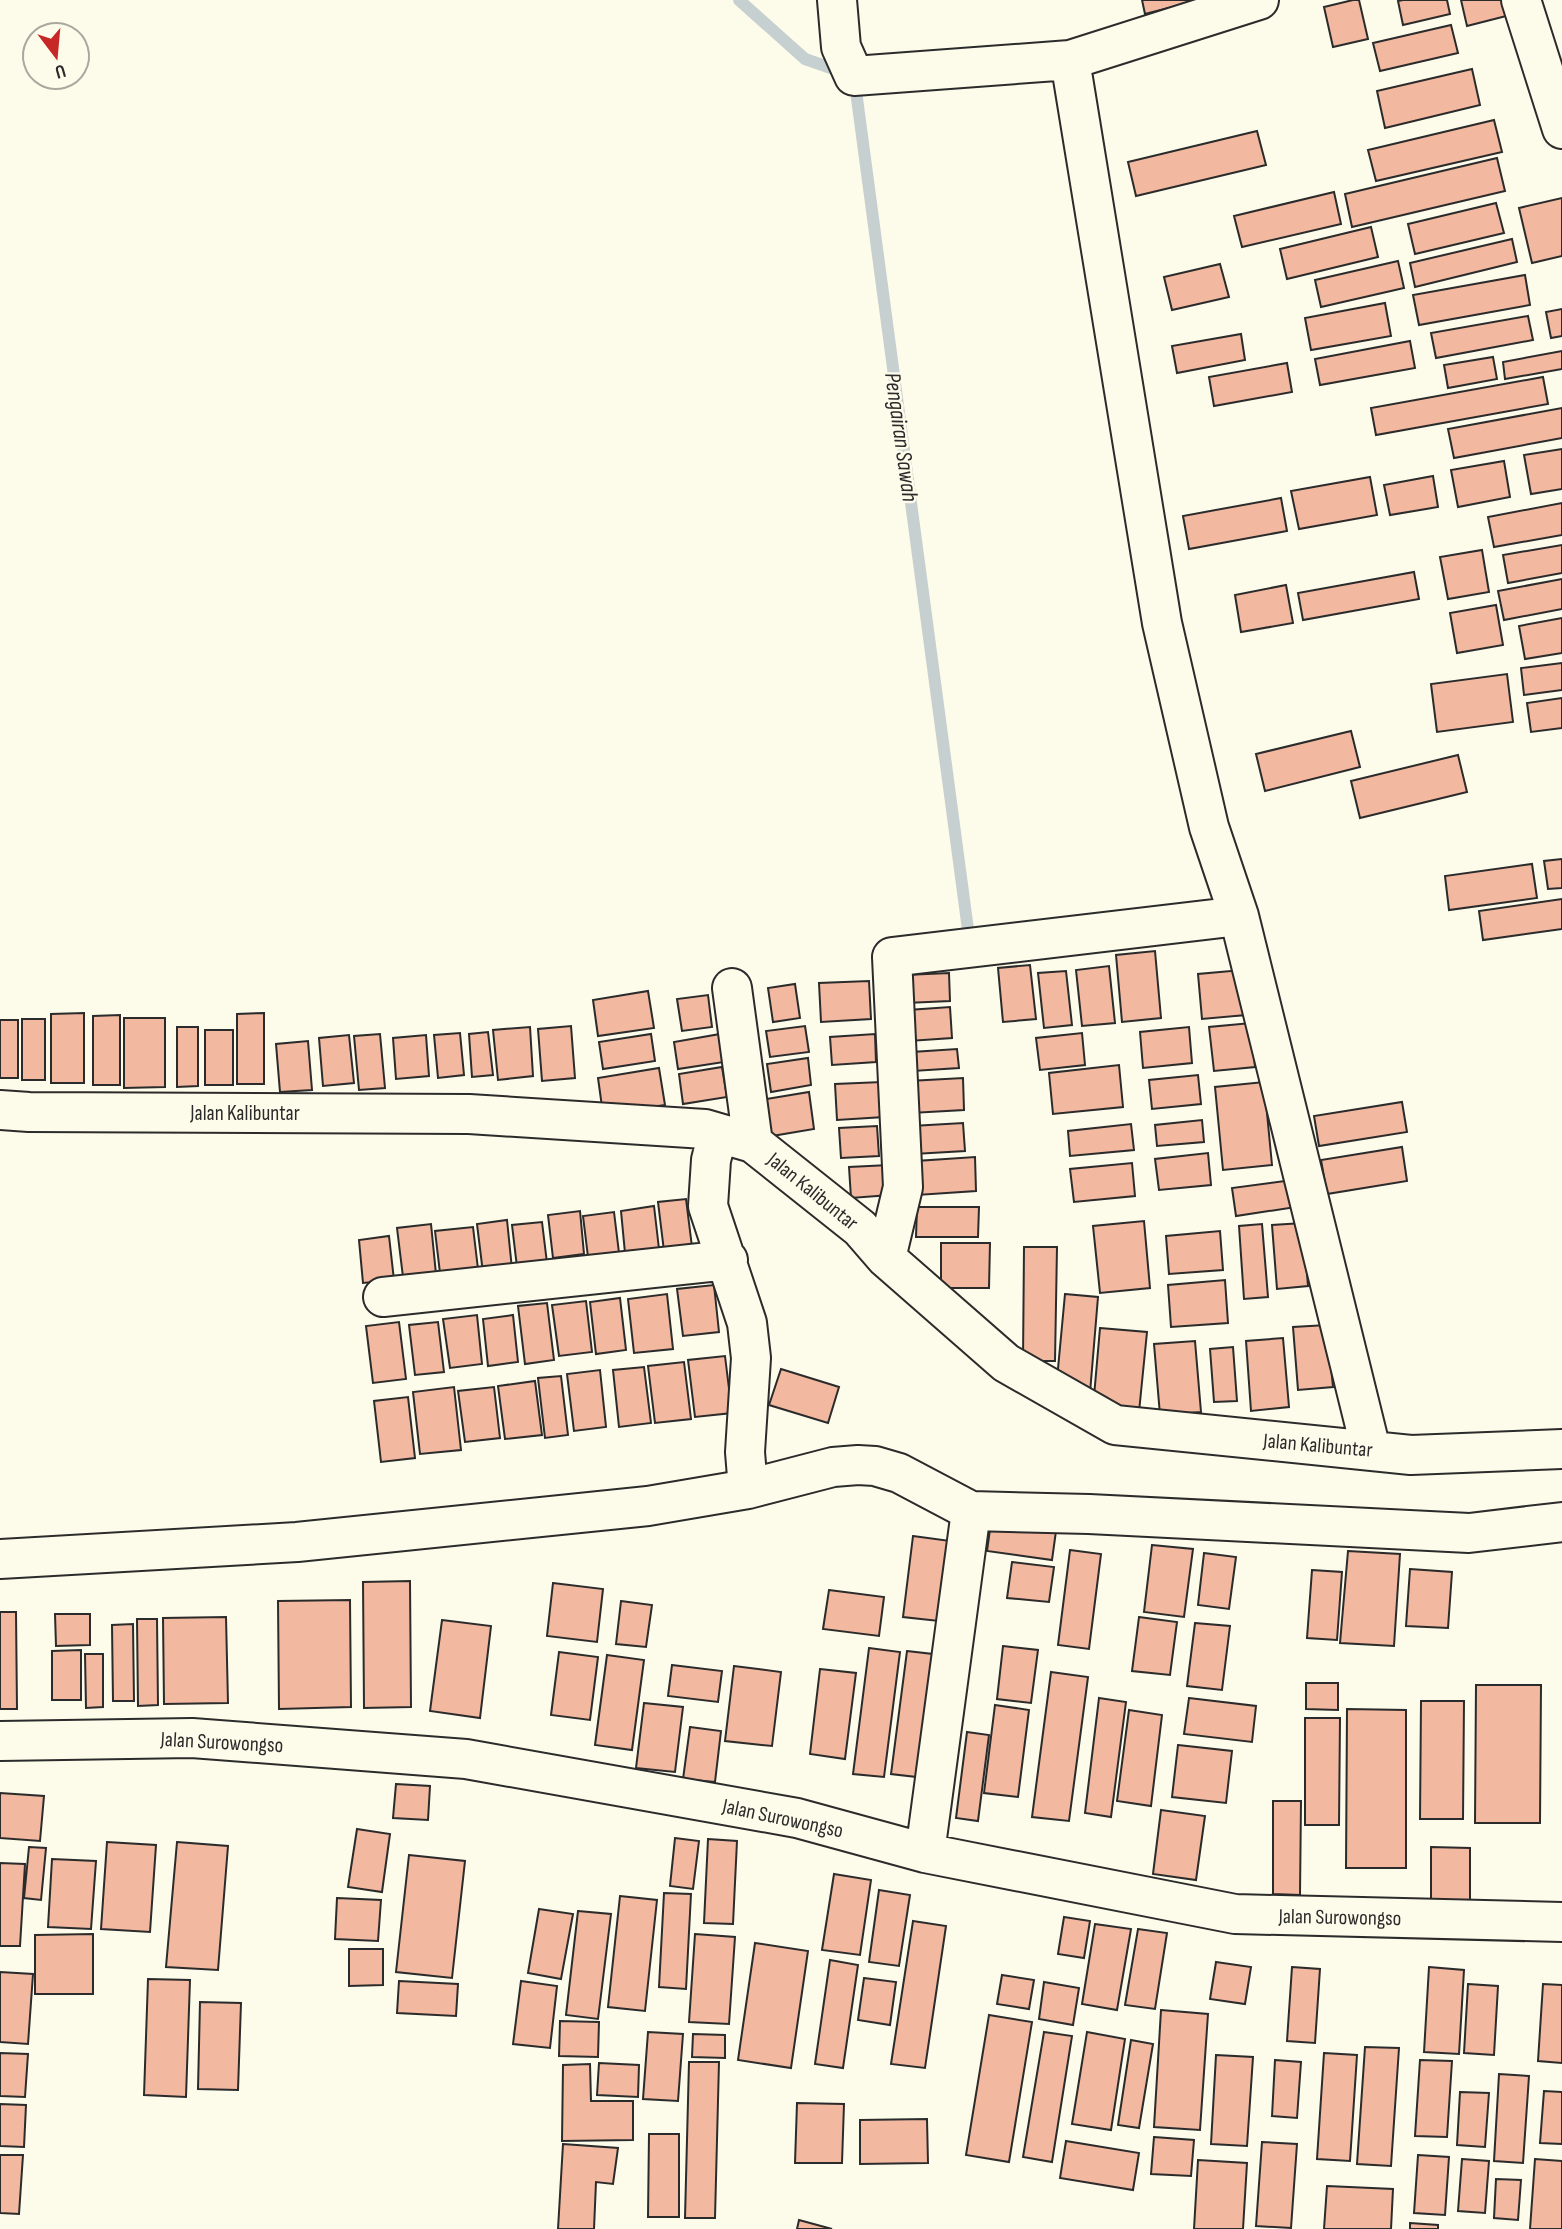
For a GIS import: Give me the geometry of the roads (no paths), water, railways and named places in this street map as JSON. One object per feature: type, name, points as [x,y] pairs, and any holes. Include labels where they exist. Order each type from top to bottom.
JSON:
[{"type":"street","points":[[837,0],[841,47],[854,76],[1070,60],[1259,0]]},
{"type":"street","points":[[1521,0],[1562,129]]},
{"type":"street","points":[[1070,60],[1162,623],[1209,827],[1239,916],[1371,1450]]},
{"type":"street","points":[[886,1258],[903,1187],[892,957],[1239,916]]},
{"type":"street","points":[[732,988],[727,1145],[708,1206],[747,1322],[751,1358],[746,1470]]},
{"type":"street","name":"Jalan Kalibuntar","points":[[0,1110],[469,1114],[705,1129],[860,1227],[886,1258],[1006,1363],[1115,1425],[1411,1455],[1562,1448]]},
{"type":"street","points":[[383,1297],[728,1260]]},
{"type":"street","points":[[0,1559],[311,1541],[648,1506],[746,1470],[866,1465],[899,1473],[971,1511],[1089,1514],[1469,1533],[1562,1522]]},
{"type":"street","points":[[925,1853],[971,1511]]},
{"type":"street","name":"Jalan Surowongso","points":[[0,1741],[192,1738],[466,1759],[797,1818],[925,1853],[1235,1914],[1562,1922]]},
{"type":"waterway","name":"Pengairan Sawah","points":[[739,0],[805,59],[854,76],[969,937]]}]
